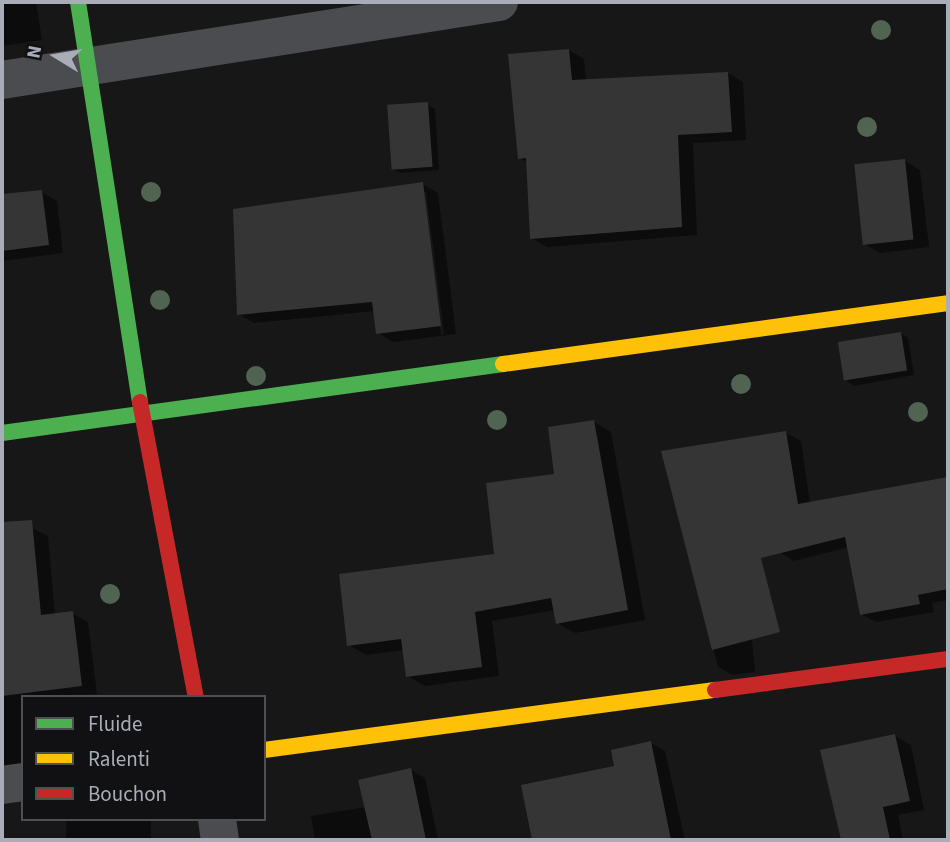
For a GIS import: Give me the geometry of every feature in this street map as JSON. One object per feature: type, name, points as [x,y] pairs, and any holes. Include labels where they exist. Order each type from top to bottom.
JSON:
[{"type":"street","points":[[78,2],[142,415],[196,695]]},
{"type":"street","points":[[2,80],[89,71],[499,2]]},
{"type":"street","points":[[2,433],[948,303]]},
{"type":"street","points":[[266,750],[948,659]]},
{"type":"street","points":[[2,785],[21,782]]},
{"type":"street","points":[[217,821],[220,840]]},
{"type":"building","points":[[569,49],[572,80],[728,72],[732,132],[678,135],[682,227],[530,239],[526,158],[518,159],[508,54]]},
{"type":"building","points":[[428,102],[433,167],[392,170],[387,105]]},
{"type":"building","points":[[905,159],[913,240],[863,245],[854,164]]},
{"type":"building","points":[[423,182],[441,326],[376,334],[372,302],[237,315],[233,209]]},
{"type":"building","points":[[42,190],[49,245],[2,251],[2,194]]},
{"type":"building","points":[[901,332],[907,371],[844,381],[838,342]]},
{"type":"building","points":[[594,420],[628,610],[556,624],[551,598],[475,612],[482,667],[406,677],[401,639],[347,646],[339,574],[494,554],[486,483],[554,474],[548,427]]},
{"type":"building","points":[[786,431],[798,504],[948,477],[948,589],[918,595],[920,604],[860,615],[845,537],[761,558],[780,632],[712,650],[661,451]]},
{"type":"building","points":[[32,520],[41,615],[73,611],[82,686],[2,696],[2,522]]},
{"type":"building","points":[[895,734],[910,801],[883,807],[890,840],[841,840],[820,750]]},
{"type":"building","points":[[651,741],[671,840],[532,840],[521,785],[614,766],[611,750]]},
{"type":"building","points":[[411,768],[426,840],[372,840],[358,780]]},
{"type":"traffic: fast","points":[[78,2],[140,402]]},
{"type":"traffic: fast","points":[[2,433],[503,364]]},
{"type":"traffic: slow","points":[[503,364],[948,303]]},
{"type":"traffic: slow","points":[[266,750],[715,690]]},
{"type":"traffic: jam","points":[[140,402],[196,695]]},
{"type":"traffic: jam","points":[[715,690],[948,659]]}]
